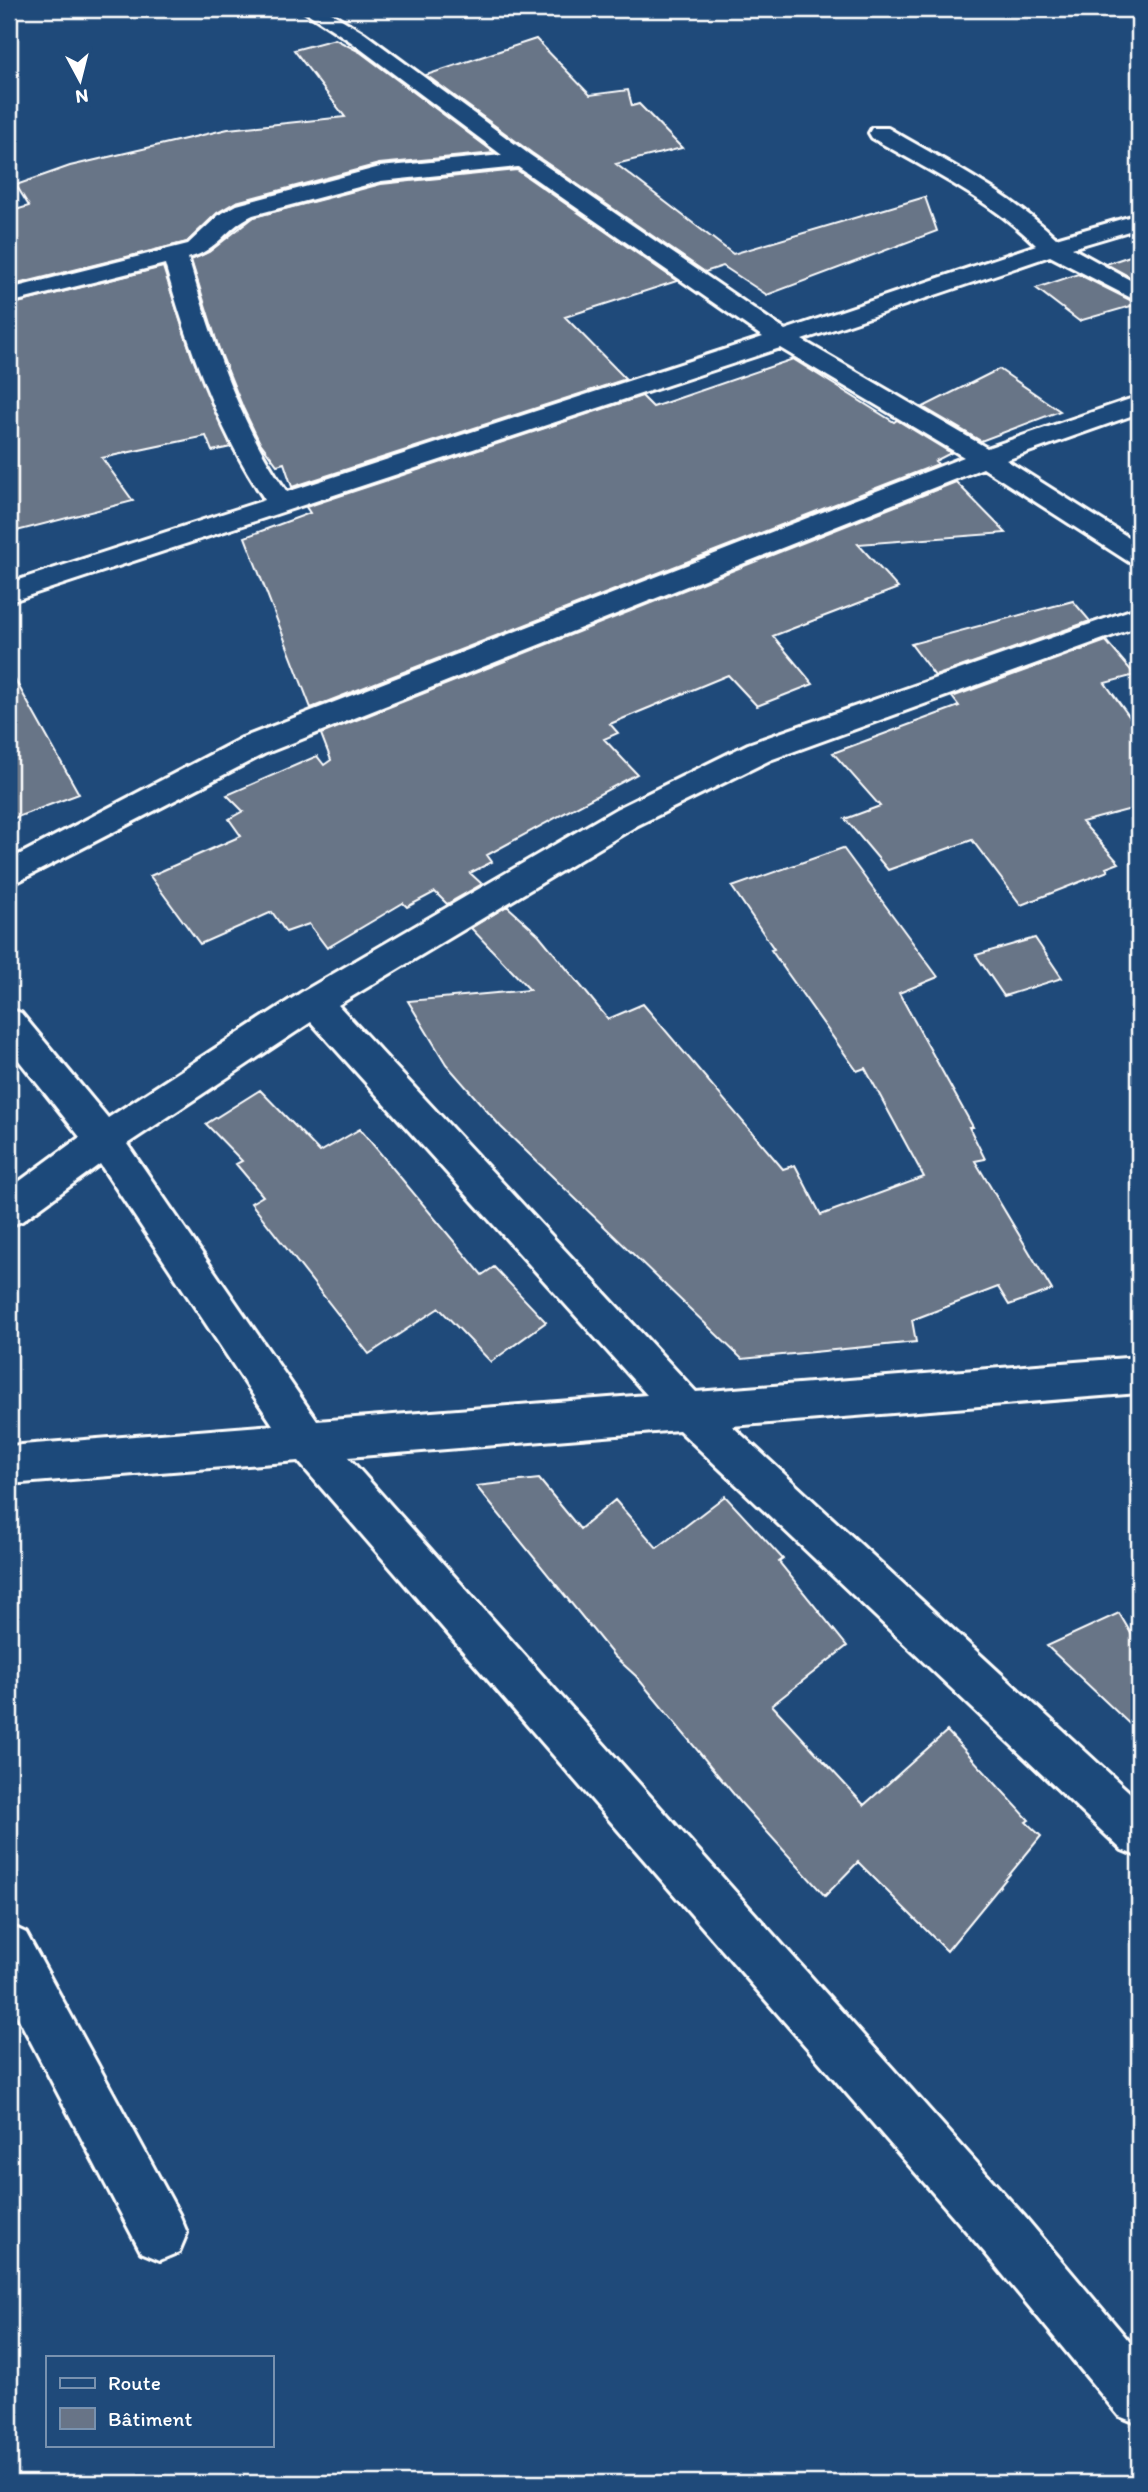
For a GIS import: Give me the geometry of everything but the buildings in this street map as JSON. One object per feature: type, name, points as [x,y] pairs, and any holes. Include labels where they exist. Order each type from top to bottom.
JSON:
[{"type":"street","points":[[311,9],[358,37],[522,160],[782,339],[985,458],[1139,556]]},
{"type":"street","points":[[880,133],[989,196],[1026,222],[1052,247],[1139,295]]},
{"type":"street","points":[[9,296],[175,256],[206,244],[217,225],[229,216],[380,174],[522,160]]},
{"type":"street","points":[[9,593],[782,339],[1052,247],[1139,221]]},
{"type":"street","points":[[175,256],[195,326],[211,366],[259,472],[281,503]]},
{"type":"street","points":[[9,874],[253,746],[985,458],[1139,404]]},
{"type":"street","points":[[9,1210],[104,1140],[314,1002],[627,817],[759,752],[1139,616]]},
{"type":"street","points":[[314,1002],[687,1411],[1139,1833]]},
{"type":"street","points":[[9,1023],[104,1140],[307,1441],[996,2224],[1139,2396]]},
{"type":"street","points":[[9,1465],[1139,1374]]},
{"type":"street","points":[[9,1951],[160,2233]]}]
